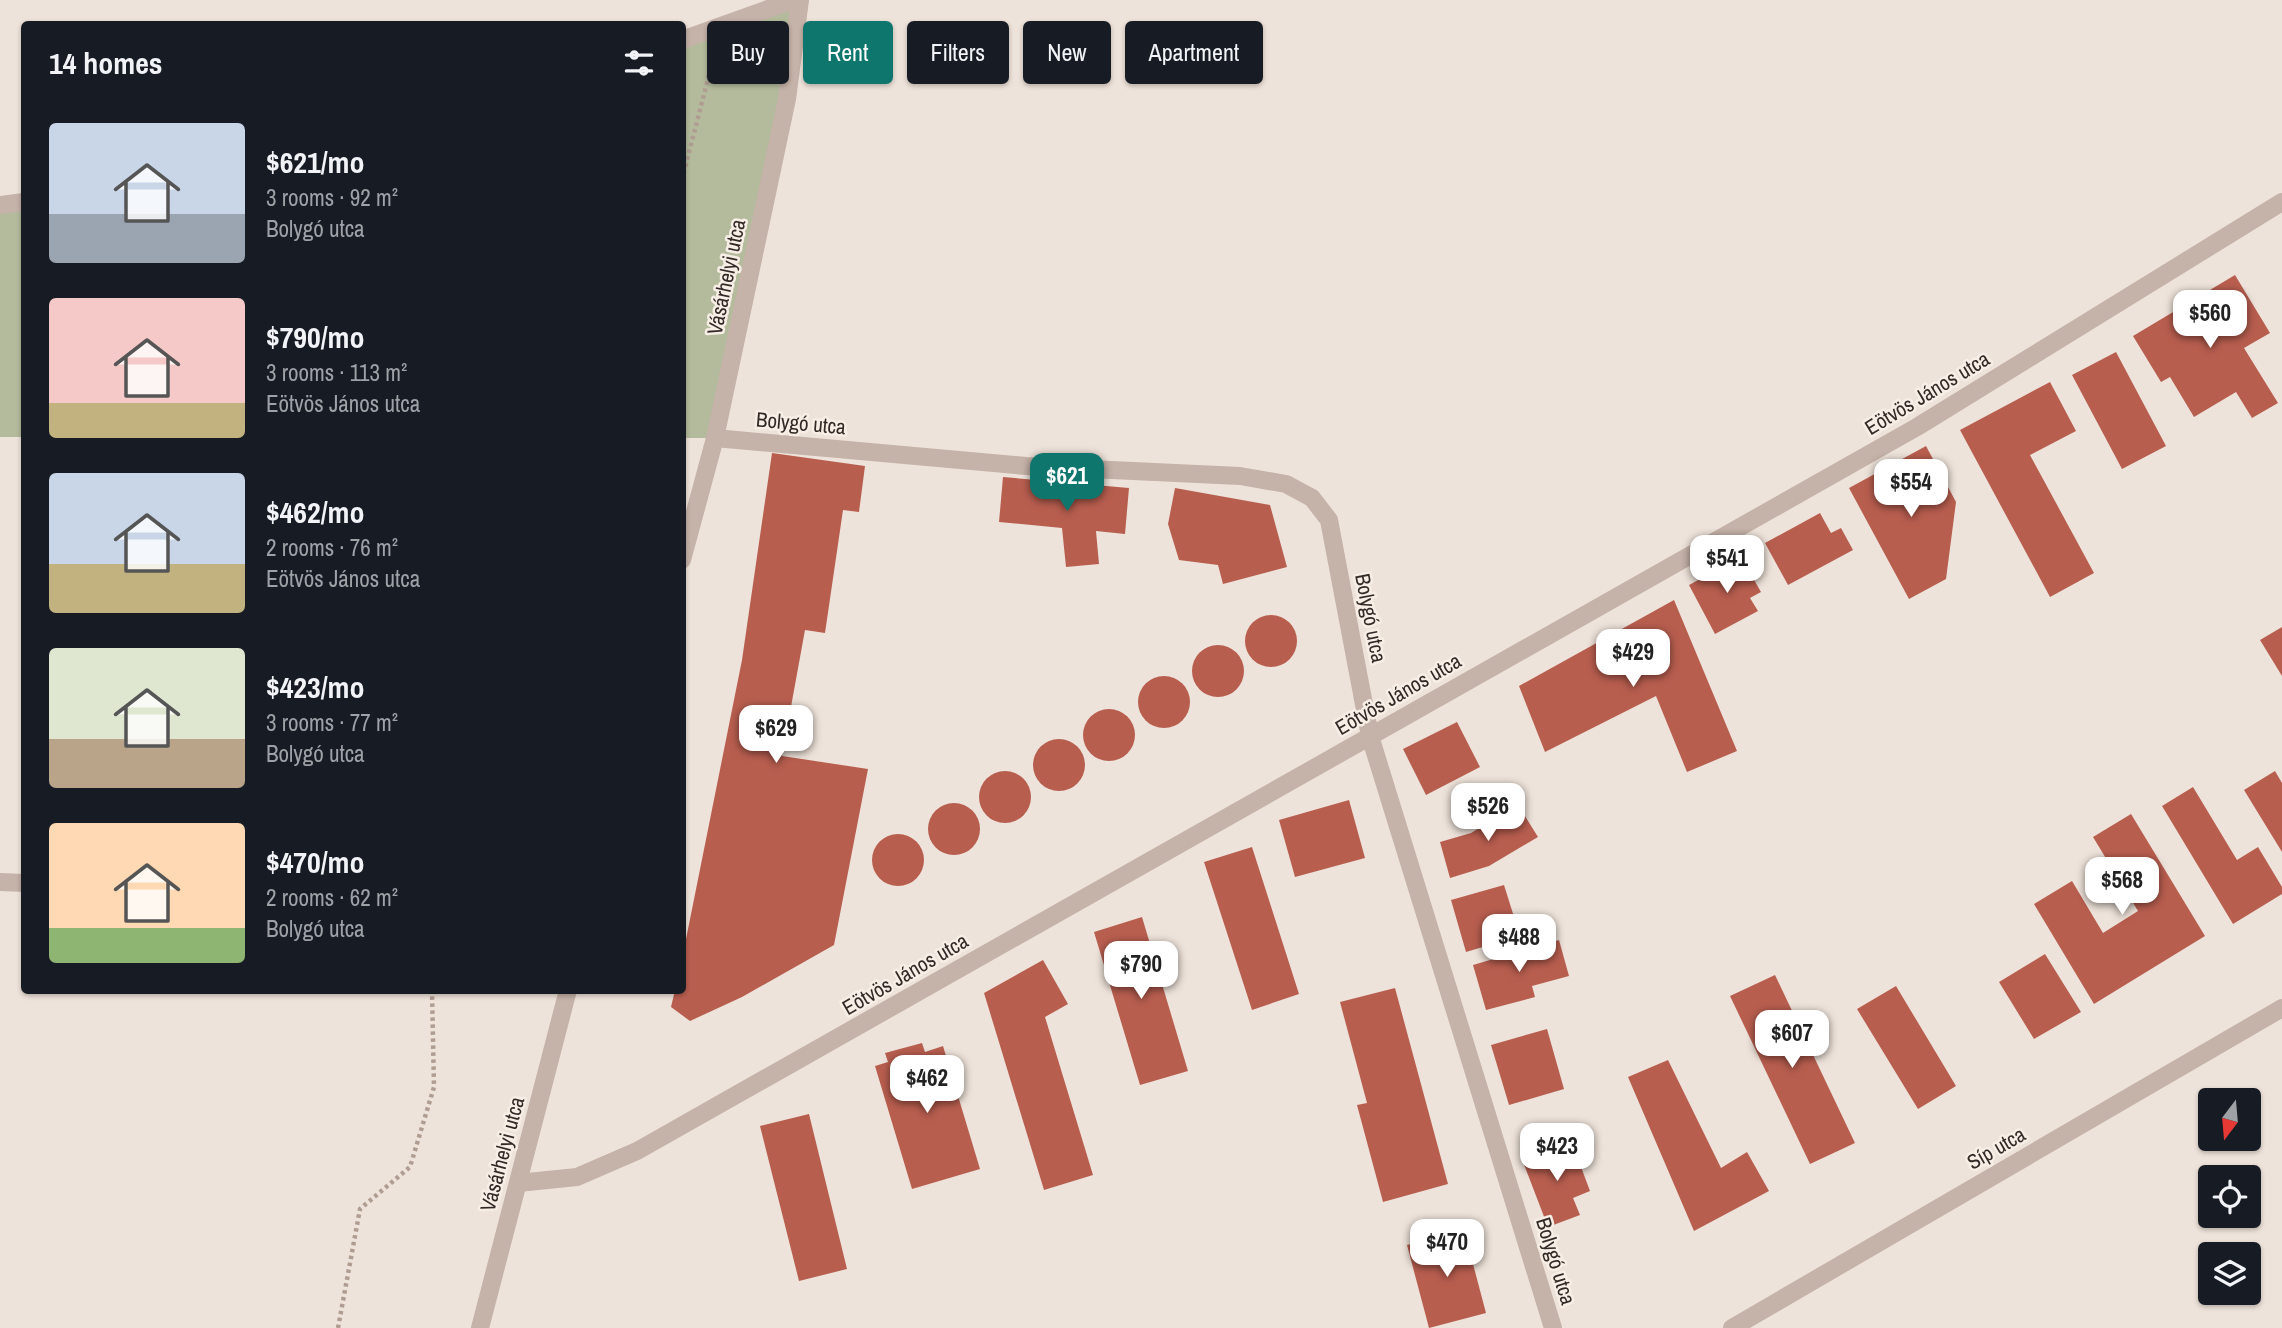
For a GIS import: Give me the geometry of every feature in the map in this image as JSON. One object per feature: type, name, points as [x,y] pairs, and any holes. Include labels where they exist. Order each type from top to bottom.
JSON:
[{"type":"street","points":[[735,21],[793,0]]},
{"type":"street","name":"Vásárhelyi utca","points":[[686,545],[715,438],[787,99],[800,0]]},
{"type":"street","points":[[686,39],[707,31]]},
{"type":"street","points":[[0,205],[21,202]]},
{"type":"street","name":"Eötvös János utca","points":[[518,1183],[577,1177],[637,1151],[1917,426],[2282,202]]},
{"type":"street","name":"Bolygó utca","points":[[715,438],[1026,466],[1240,476],[1286,484],[1312,498],[1329,520],[1370,736],[1553,1328]]},
{"type":"street","points":[[0,882],[21,883]]},
{"type":"street","name":"Vásárhelyi utca","points":[[480,1328],[567,994]]},
{"type":"street","name":"Síp utca","points":[[1732,1328],[2282,1007]]},
{"type":"path","points":[[686,164],[707,81]]},
{"type":"path","points":[[338,1328],[360,1209],[410,1167],[434,1087],[432,994]]},
{"type":"green space","points":[[800,0],[789,57],[789,21],[739,21]]},
{"type":"green space","points":[[707,32],[707,84],[784,84],[715,438],[686,438],[686,39]]},
{"type":"green space","points":[[21,202],[21,437],[0,437],[0,205]]},
{"type":"building","points":[[2235,275],[2270,333],[2244,348],[2278,403],[2252,418],[2236,392],[2194,417],[2170,377],[2161,382],[2133,336]]},
{"type":"building","points":[[2116,352],[2166,446],[2122,469],[2072,375]]},
{"type":"building","points":[[2050,382],[2076,431],[2030,455],[2094,573],[2050,597],[1960,430]]},
{"type":"building","points":[[1926,446],[1956,502],[1946,579],[1909,599],[1849,488]]},
{"type":"building","points":[[772,453],[865,466],[859,512],[843,510],[825,633],[805,630],[782,756],[868,769],[834,945],[742,997],[690,1021],[671,1007],[674,994],[686,994],[686,939],[742,660]]},
{"type":"building","points":[[1003,477],[1129,488],[1125,534],[1096,531],[1099,564],[1066,567],[1062,528],[999,522]]},
{"type":"building","points":[[1175,488],[1270,505],[1287,567],[1223,584],[1218,565],[1179,560],[1168,524]]},
{"type":"building","points":[[1820,513],[1831,533],[1841,528],[1853,550],[1788,585],[1765,543]]},
{"type":"building","points":[[1741,557],[1761,592],[1750,598],[1758,611],[1715,634],[1689,585]]},
{"type":"building","points":[[1674,600],[1737,751],[1687,772],[1656,696],[1545,752],[1519,686]]},
{"type":"building","points":[[1271,615],[1290,622],[1297,641],[1290,660],[1271,667],[1252,660],[1245,641],[1252,622]]},
{"type":"building","points":[[2282,627],[2282,676],[2260,640]]},
{"type":"building","points":[[1218,645],[1237,652],[1244,671],[1237,690],[1218,697],[1199,690],[1192,671],[1199,652]]},
{"type":"building","points":[[1164,676],[1174,678],[1182,684],[1188,692],[1188,712],[1182,720],[1174,726],[1164,728],[1154,726],[1146,720],[1140,712],[1138,702],[1140,692],[1146,684],[1154,678]]},
{"type":"building","points":[[1109,709],[1128,716],[1135,735],[1128,754],[1109,761],[1090,754],[1083,735],[1090,716]]},
{"type":"building","points":[[1457,722],[1480,767],[1426,795],[1403,749]]},
{"type":"building","points":[[1059,739],[1078,746],[1085,765],[1078,784],[1059,791],[1040,784],[1033,765],[1040,746]]},
{"type":"building","points":[[1005,771],[1024,778],[1031,797],[1024,816],[1005,823],[986,816],[979,797],[986,778]]},
{"type":"building","points":[[2275,771],[2282,783],[2282,852],[2244,790]]},
{"type":"building","points":[[2193,787],[2237,860],[2258,847],[2282,887],[2282,894],[2233,924],[2162,806]]},
{"type":"building","points":[[1349,800],[1365,858],[1295,877],[1279,820]]},
{"type":"building","points":[[954,803],[964,805],[972,811],[978,819],[978,839],[972,847],[964,853],[954,855],[944,853],[936,847],[930,839],[928,829],[930,819],[936,811],[944,805]]},
{"type":"building","points":[[1518,805],[1538,837],[1489,866],[1450,878],[1440,842],[1471,833]]},
{"type":"building","points":[[2131,814],[2205,936],[2094,1004],[2034,904],[2072,881],[2103,933],[2138,911],[2093,837]]},
{"type":"building","points":[[898,834],[917,841],[924,860],[917,879],[898,886],[879,879],[872,860],[879,841]]},
{"type":"building","points":[[1252,847],[1299,994],[1252,1010],[1204,862]]},
{"type":"building","points":[[1504,885],[1520,936],[1466,952],[1451,900]]},
{"type":"building","points":[[1142,917],[1188,1071],[1140,1085],[1094,932]]},
{"type":"building","points":[[1559,940],[1569,976],[1532,986],[1535,997],[1486,1010],[1473,965]]},
{"type":"building","points":[[2045,954],[2081,1012],[2034,1039],[1999,982]]},
{"type":"building","points":[[1043,960],[1068,1004],[1045,1017],[1093,1175],[1044,1190],[984,993]]},
{"type":"building","points":[[1775,975],[1855,1143],[1810,1164],[1730,996]]},
{"type":"building","points":[[1896,986],[1956,1086],[1918,1109],[1857,1009]]},
{"type":"building","points":[[1395,988],[1448,1184],[1383,1202],[1357,1105],[1367,1103],[1340,1002]]},
{"type":"building","points":[[1547,1029],[1564,1089],[1509,1105],[1491,1045]]},
{"type":"building","points":[[922,1043],[925,1052],[943,1046],[980,1169],[912,1189],[875,1066],[888,1062],[885,1053]]},
{"type":"building","points":[[1668,1060],[1721,1168],[1747,1152],[1769,1191],[1694,1231],[1628,1077]]},
{"type":"building","points":[[809,1114],[847,1269],[799,1281],[760,1126]]},
{"type":"building","points":[[1572,1143],[1590,1191],[1573,1198],[1580,1215],[1548,1227],[1523,1162]]},
{"type":"building","points":[[1464,1230],[1486,1313],[1429,1328],[1407,1245]]}]
